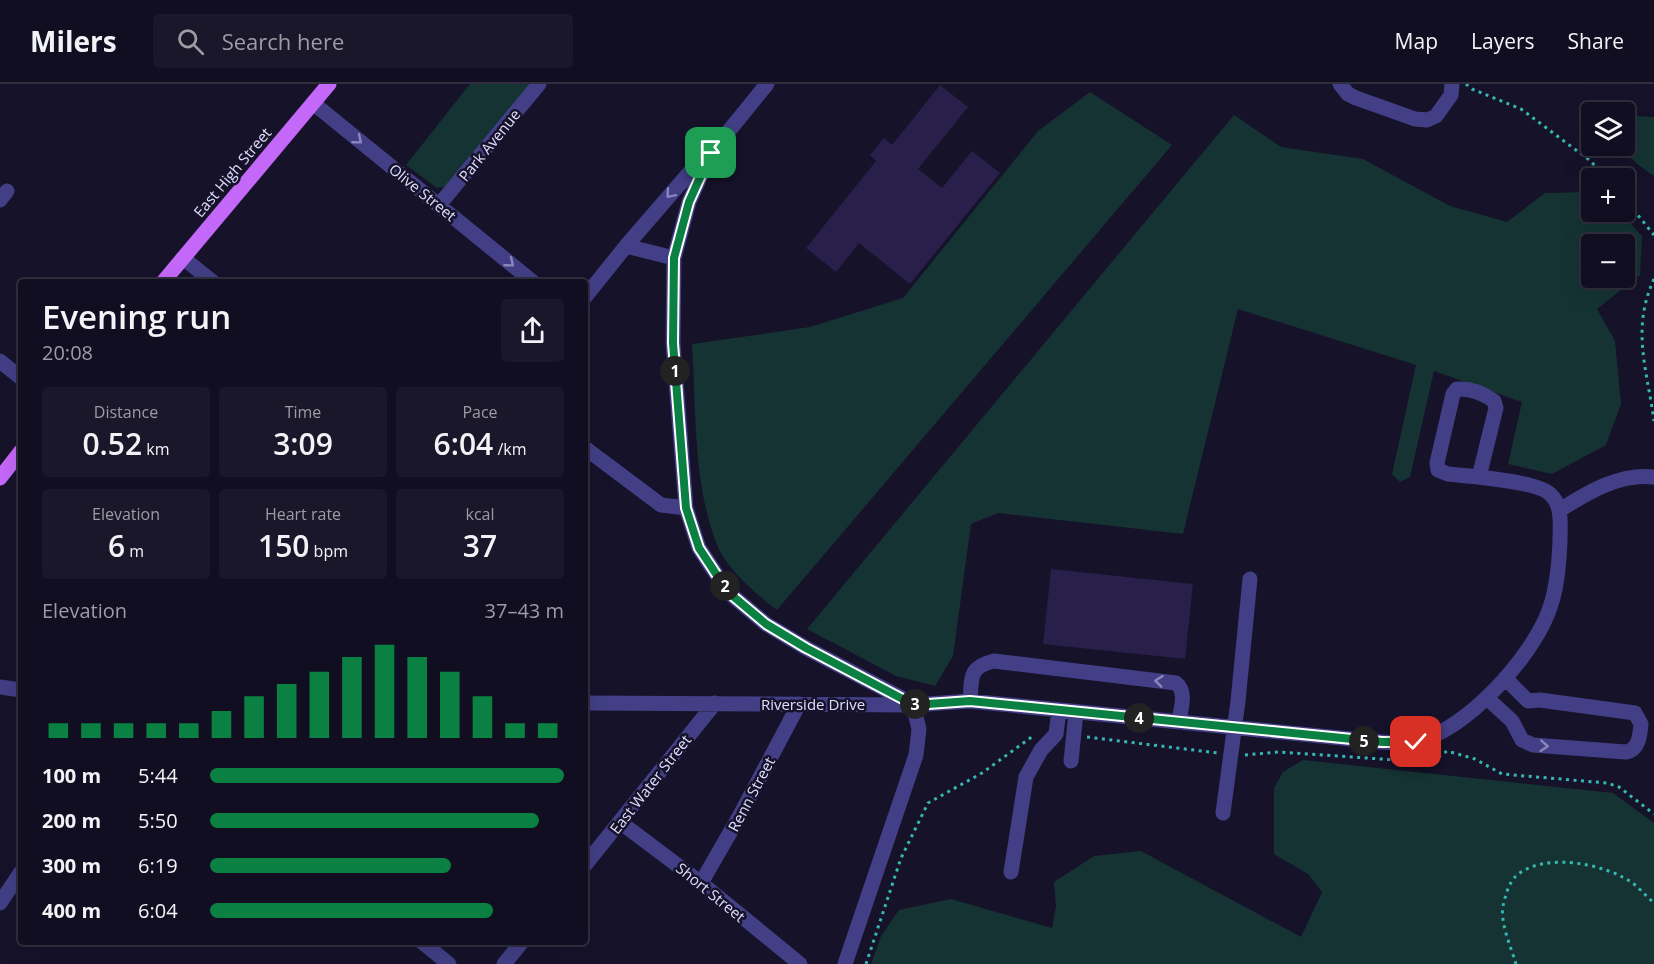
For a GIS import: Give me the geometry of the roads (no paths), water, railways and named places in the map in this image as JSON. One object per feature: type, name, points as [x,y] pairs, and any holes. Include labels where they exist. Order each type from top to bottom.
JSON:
[{"type":"main road","name":"East High Street","points":[[166,279],[329,84]]},
{"type":"main road","points":[[0,478],[18,455]]},
{"type":"street","name":"Park Avenue","points":[[439,205],[539,84]]},
{"type":"street","points":[[588,293],[690,172],[711,153],[767,84]]},
{"type":"street","points":[[1340,84],[1348,94],[1356,98],[1415,119],[1427,120],[1436,116],[1451,95],[1452,84]]},
{"type":"street","name":"Olive Street","points":[[313,103],[528,279]]},
{"type":"street","points":[[711,153],[689,202],[674,258],[673,343],[686,508],[699,548],[728,592],[766,624],[806,648],[914,705],[919,729],[916,755],[844,964]]},
{"type":"street","points":[[626,246],[674,258]]},
{"type":"street","points":[[183,258],[209,279]]},
{"type":"street","points":[[0,361],[18,376]]},
{"type":"street","points":[[1479,477],[1496,408],[1494,401],[1485,394],[1466,388],[1457,389],[1437,463],[1438,470],[1448,474],[1536,487],[1550,494],[1560,510],[1577,499],[1619,479],[1654,477]]},
{"type":"street","points":[[588,450],[661,504],[686,508]]},
{"type":"street","name":"Riverside Drive","points":[[588,703],[914,705],[970,701],[1382,742],[1416,742],[1449,727],[1487,698],[1527,652],[1549,613],[1559,566],[1560,510]]},
{"type":"street","points":[[1223,813],[1235,728],[1250,579]]},
{"type":"street","points":[[970,701],[972,674],[980,664],[994,661],[1176,682],[1182,687],[1183,694],[1179,721]]},
{"type":"street","points":[[1505,678],[1528,701]]},
{"type":"street","points":[[0,687],[18,690]]},
{"type":"street","points":[[1487,698],[1512,721],[1522,740],[1533,745],[1626,752],[1636,746],[1640,737],[1641,724],[1639,716],[1626,710],[1540,700],[1528,701],[1512,721]]},
{"type":"street","name":"East Water Street","points":[[588,861],[715,703]]},
{"type":"street","name":"Renn Street","points":[[701,883],[799,704]]},
{"type":"street","points":[[1011,872],[1026,777],[1041,750],[1056,734],[1059,711]]},
{"type":"street","points":[[1071,761],[1076,713]]},
{"type":"street","name":"Short Street","points":[[620,822],[701,883],[800,964]]},
{"type":"street","points":[[0,903],[18,876]]},
{"type":"street","points":[[426,945],[449,964]]},
{"type":"street","points":[[504,964],[520,945]]}]
